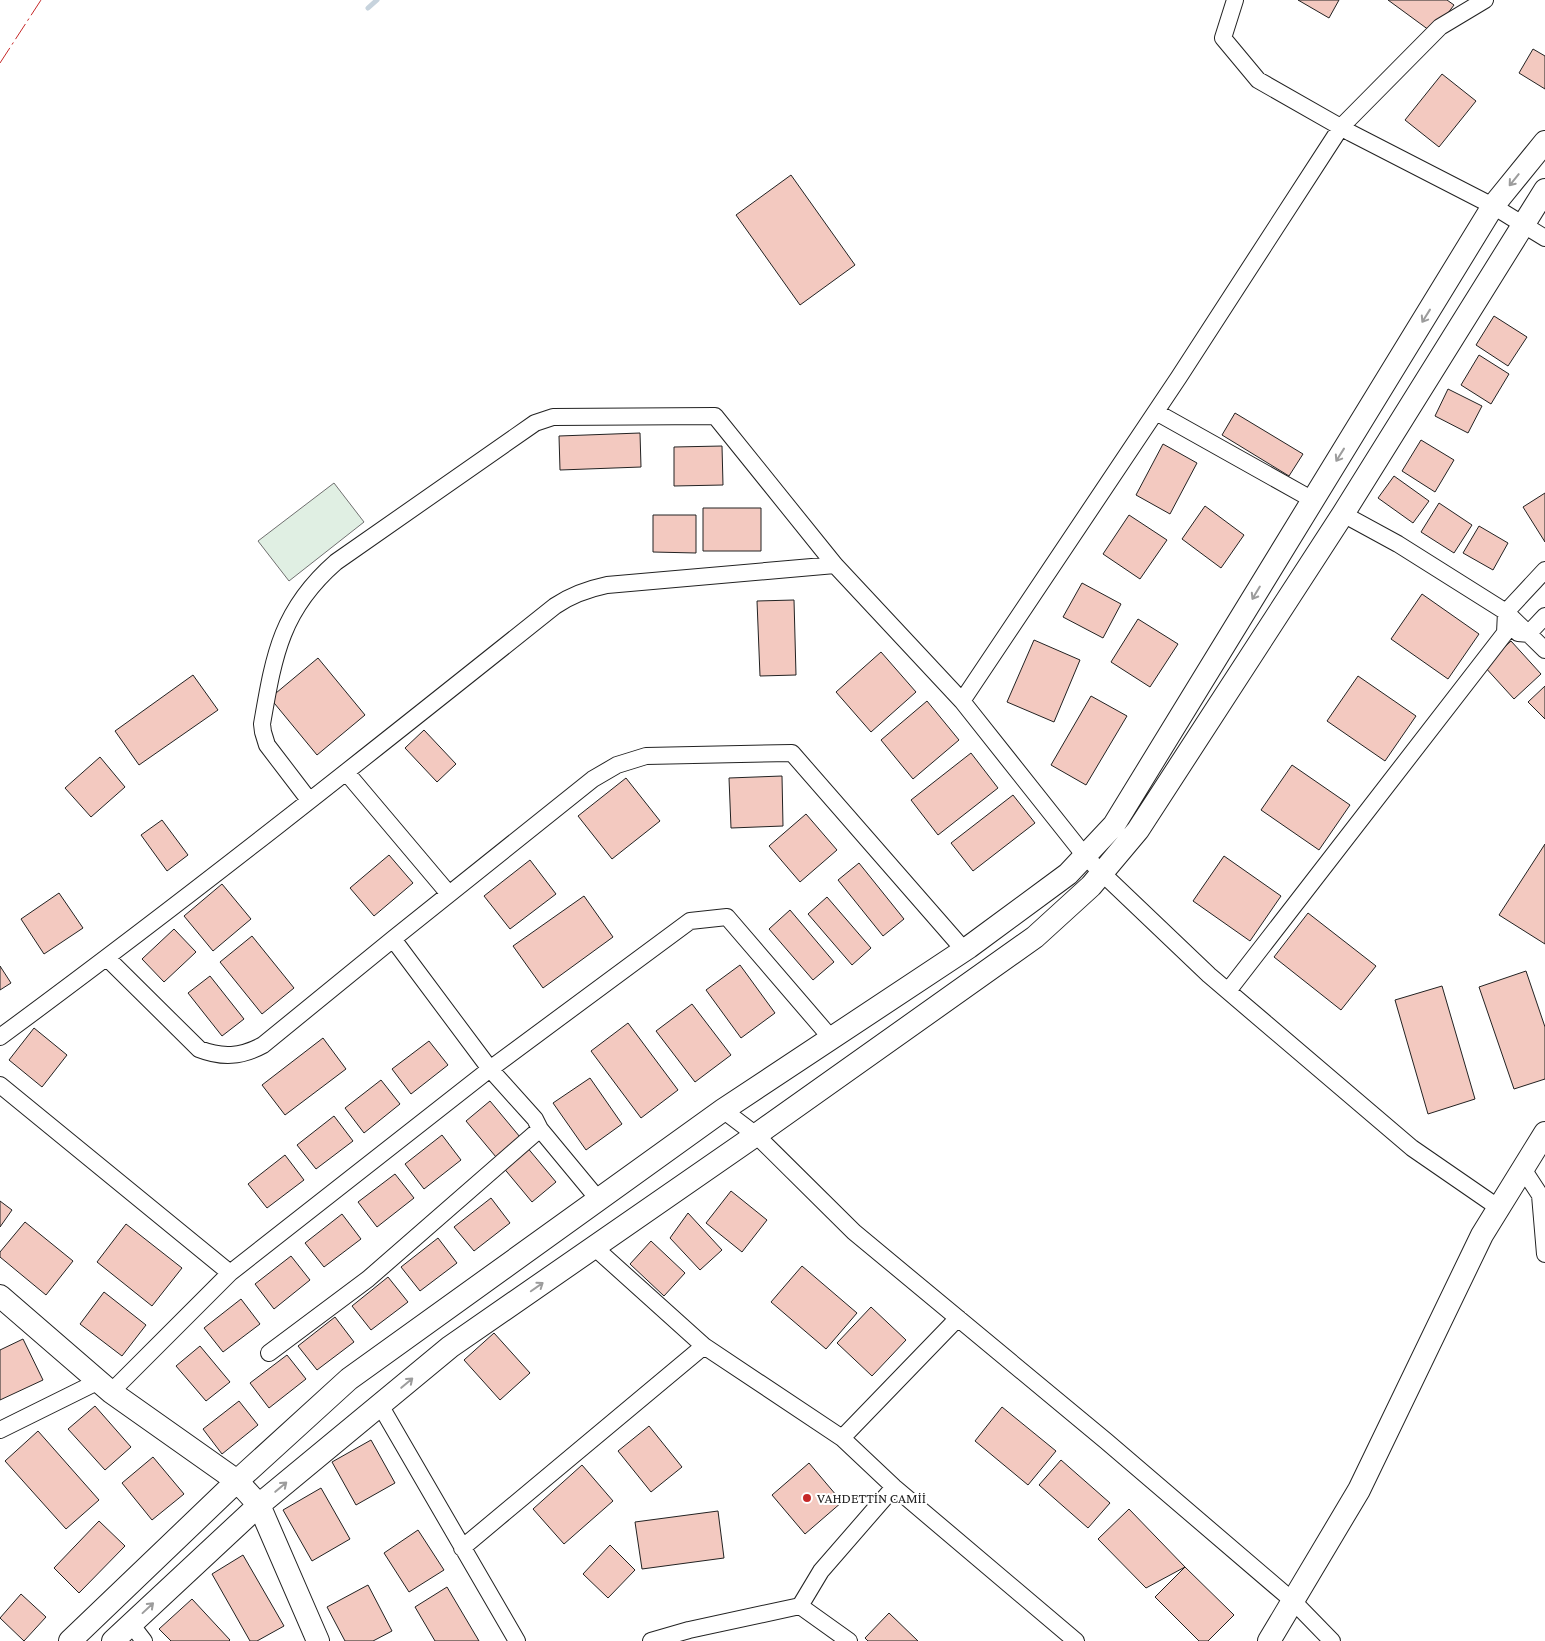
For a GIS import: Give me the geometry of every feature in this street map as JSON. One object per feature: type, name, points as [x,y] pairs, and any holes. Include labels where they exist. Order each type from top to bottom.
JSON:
[{"type":"street","points":[[1235,0],[1223,38],[1258,80],[1341,127],[1493,206],[1545,238]]},
{"type":"street","points":[[962,701],[1156,412],[1341,127],[1440,27],[1485,0]]},
{"type":"street","points":[[70,1641],[237,1481],[349,1379],[722,1110],[964,950],[1068,874],[1114,825],[1493,206],[1545,142]]},
{"type":"street","points":[[113,1641],[138,1632],[259,1505],[450,1347],[756,1135],[1035,937],[1091,886],[1138,830],[1343,514],[1522,224],[1545,190]]},
{"type":"street","points":[[1156,412],[1313,500],[1398,544],[1506,612],[1545,650]]},
{"type":"street","points":[[310,800],[267,745],[262,732],[278,646],[291,616],[310,587],[336,562],[535,423],[553,417],[716,416],[835,565],[962,701],[1085,856],[1208,975],[1412,1148],[1499,1208]]},
{"type":"street","points":[[0,1037],[107,958],[555,606],[579,592],[607,585],[835,565]]},
{"type":"street","points":[[1228,991],[1505,633],[1506,612],[1545,570]]},
{"type":"street","points":[[1505,633],[1528,634],[1545,616]]},
{"type":"street","points":[[107,958],[199,1049],[223,1056],[246,1054],[263,1045],[593,779],[617,765],[646,756],[792,753],[964,950]]},
{"type":"street","points":[[346,772],[449,894]]},
{"type":"street","points":[[0,1430],[105,1386],[230,1272],[490,1069],[690,921],[727,917],[831,1038]]},
{"type":"street","points":[[393,939],[490,1069],[535,1119],[540,1129],[598,1200]]},
{"type":"street","points":[[0,1086],[230,1272]]},
{"type":"street","points":[[722,1110],[756,1135],[854,1232],[1106,1440],[1293,1601],[1332,1641]]},
{"type":"street","points":[[269,1353],[368,1279],[540,1129]]},
{"type":"street","points":[[1269,1641],[1359,1490],[1482,1235],[1545,1134]]},
{"type":"street","points":[[1523,1169],[1540,1195],[1545,1254]]},
{"type":"street","points":[[594,1247],[704,1346],[842,1438],[894,1487],[1076,1641]]},
{"type":"street","points":[[0,1296],[105,1386],[237,1481],[259,1505],[318,1641]]},
{"type":"street","points":[[842,1438],[958,1318]]},
{"type":"street","points":[[462,1548],[704,1346]]},
{"type":"street","points":[[380,1405],[517,1641]]},
{"type":"street","points":[[651,1641],[689,1630],[800,1606],[821,1572],[894,1487]]},
{"type":"street","points":[[800,1606],[849,1641]]},
{"type":"green space","points":[[334,483],[364,522],[289,581],[258,541]]},
{"type":"building","points":[[1298,0],[1339,0],[1329,18]]},
{"type":"building","points":[[1388,0],[1447,0],[1454,5],[1433,33]]},
{"type":"building","points":[[1533,49],[1545,56],[1545,89],[1519,73]]},
{"type":"building","points":[[1442,74],[1476,101],[1439,147],[1405,120]]},
{"type":"building","points":[[791,175],[855,265],[800,305],[736,215]]},
{"type":"building","points":[[1494,316],[1527,337],[1508,366],[1476,345]]},
{"type":"building","points":[[1479,355],[1509,374],[1491,404],[1461,385]]},
{"type":"building","points":[[1448,389],[1482,406],[1468,433],[1435,416]]},
{"type":"building","points":[[1235,413],[1303,454],[1289,476],[1222,435]]},
{"type":"building","points":[[640,433],[641,467],[560,470],[559,436]]},
{"type":"building","points":[[1421,440],[1454,460],[1435,492],[1402,471]]},
{"type":"building","points":[[1163,444],[1197,463],[1170,514],[1136,495]]},
{"type":"building","points":[[722,446],[723,485],[674,486],[674,447]]},
{"type":"building","points":[[1394,476],[1429,501],[1413,523],[1378,498]]},
{"type":"building","points":[[1545,493],[1545,542],[1523,507]]},
{"type":"building","points":[[1439,503],[1472,525],[1454,553],[1421,532]]},
{"type":"building","points":[[1205,506],[1244,535],[1221,568],[1182,539]]},
{"type":"building","points":[[703,508],[761,508],[761,551],[703,551]]},
{"type":"building","points":[[653,515],[696,515],[696,553],[653,552]]},
{"type":"building","points":[[1129,515],[1167,540],[1140,579],[1103,554]]},
{"type":"building","points":[[1479,526],[1508,543],[1493,570],[1463,553]]},
{"type":"building","points":[[1082,583],[1121,604],[1103,638],[1063,617]]},
{"type":"building","points":[[1422,594],[1479,634],[1448,679],[1391,639]]},
{"type":"building","points":[[794,600],[796,675],[760,676],[757,601]]},
{"type":"building","points":[[1138,619],[1178,644],[1150,687],[1111,662]]},
{"type":"building","points":[[1034,640],[1080,660],[1054,722],[1007,702]]},
{"type":"building","points":[[1511,641],[1541,674],[1514,699],[1484,666]]},
{"type":"building","points":[[881,652],[916,692],[871,732],[836,692]]},
{"type":"building","points":[[318,658],[365,715],[317,755],[270,698]]},
{"type":"building","points":[[193,675],[218,710],[139,765],[115,731]]},
{"type":"building","points":[[1358,676],[1416,716],[1385,761],[1327,721]]},
{"type":"building","points":[[1545,686],[1545,719],[1528,702]]},
{"type":"building","points":[[1091,696],[1127,716],[1086,785],[1051,765]]},
{"type":"building","points":[[927,701],[959,740],[913,779],[881,740]]},
{"type":"building","points":[[424,730],[456,764],[437,782],[405,748]]},
{"type":"building","points":[[971,753],[998,788],[938,835],[911,800]]},
{"type":"building","points":[[100,757],[125,787],[91,817],[65,788]]},
{"type":"building","points":[[1292,765],[1350,805],[1319,850],[1261,810]]},
{"type":"building","points":[[782,776],[783,826],[731,828],[729,778]]},
{"type":"building","points":[[626,778],[660,821],[612,859],[578,816]]},
{"type":"building","points":[[1013,795],[1035,823],[973,871],[951,843]]},
{"type":"building","points":[[806,814],[837,850],[800,882],[769,846]]},
{"type":"building","points":[[162,820],[188,855],[167,871],[141,835]]},
{"type":"building","points":[[1545,844],[1545,944],[1499,915]]},
{"type":"building","points":[[389,855],[413,883],[374,916],[350,888]]},
{"type":"building","points":[[1224,856],[1281,896],[1250,941],[1193,901]]},
{"type":"building","points":[[530,860],[556,894],[510,929],[484,896]]},
{"type":"building","points":[[859,863],[904,919],[883,936],[838,880]]},
{"type":"building","points":[[222,884],[251,919],[213,951],[184,916]]},
{"type":"building","points":[[59,893],[83,928],[44,954],[21,919]]},
{"type":"building","points":[[584,896],[613,937],[543,988],[513,946]]},
{"type":"building","points":[[827,897],[871,948],[852,965],[808,914]]},
{"type":"building","points":[[790,910],[834,962],[813,980],[769,929]]},
{"type":"building","points":[[1308,913],[1376,966],[1341,1010],[1274,957]]},
{"type":"building","points":[[174,929],[196,952],[164,982],[142,959]]},
{"type":"building","points":[[252,936],[294,988],[262,1014],[220,962]]},
{"type":"building","points":[[740,965],[775,1013],[741,1038],[706,990]]},
{"type":"building","points":[[0,966],[11,983],[0,990]]},
{"type":"building","points":[[1526,971],[1545,1027],[1545,1079],[1514,1089],[1479,987]]},
{"type":"building","points":[[210,976],[244,1019],[222,1036],[188,993]]},
{"type":"building","points":[[1442,986],[1475,1099],[1428,1114],[1395,1000]]},
{"type":"building","points":[[692,1004],[731,1055],[695,1082],[656,1031]]},
{"type":"building","points":[[628,1023],[678,1090],[641,1118],[591,1051]]},
{"type":"building","points":[[34,1028],[67,1055],[42,1087],[9,1060]]},
{"type":"building","points":[[323,1038],[346,1069],[285,1115],[262,1085]]},
{"type":"building","points":[[429,1041],[448,1065],[411,1094],[392,1069]]},
{"type":"building","points":[[590,1078],[622,1124],[586,1150],[553,1103]]},
{"type":"building","points":[[381,1080],[400,1104],[364,1133],[345,1108]]},
{"type":"building","points":[[490,1101],[520,1137],[496,1157],[466,1121]]},
{"type":"building","points":[[334,1116],[353,1141],[316,1169],[297,1145]]},
{"type":"building","points":[[442,1135],[461,1160],[424,1189],[405,1164]]},
{"type":"building","points":[[526,1146],[556,1182],[532,1202],[502,1166]]},
{"type":"building","points":[[285,1155],[304,1180],[267,1208],[248,1184]]},
{"type":"building","points":[[395,1174],[414,1198],[377,1227],[358,1202]]},
{"type":"building","points":[[731,1191],[767,1220],[742,1252],[706,1223]]},
{"type":"building","points":[[491,1198],[510,1223],[474,1251],[454,1227]]},
{"type":"building","points":[[0,1201],[12,1210],[0,1227]]},
{"type":"building","points":[[688,1213],[722,1250],[700,1270],[670,1238]]},
{"type":"building","points":[[342,1214],[361,1239],[324,1267],[305,1243]]},
{"type":"building","points":[[25,1222],[73,1261],[46,1295],[0,1257],[0,1252]]},
{"type":"building","points":[[126,1224],[182,1268],[152,1306],[97,1262]]},
{"type":"building","points":[[438,1238],[457,1263],[420,1291],[401,1267]]},
{"type":"building","points":[[651,1241],[685,1273],[664,1296],[630,1264]]},
{"type":"building","points":[[291,1256],[310,1280],[274,1309],[255,1284]]},
{"type":"building","points":[[802,1266],[857,1313],[826,1349],[771,1302]]},
{"type":"building","points":[[388,1277],[408,1302],[371,1330],[352,1306]]},
{"type":"building","points":[[104,1292],[146,1325],[122,1356],[80,1324]]},
{"type":"building","points":[[241,1299],[260,1324],[223,1352],[204,1328]]},
{"type":"building","points":[[871,1307],[906,1340],[872,1376],[837,1343]]},
{"type":"building","points":[[335,1317],[354,1342],[317,1370],[298,1346]]},
{"type":"building","points":[[494,1333],[530,1373],[500,1400],[464,1360]]},
{"type":"building","points":[[23,1339],[43,1380],[0,1400],[0,1350]]},
{"type":"building","points":[[200,1346],[230,1382],[206,1401],[176,1366]]},
{"type":"building","points":[[287,1355],[306,1379],[269,1408],[250,1383]]},
{"type":"building","points":[[239,1401],[258,1425],[222,1454],[203,1429]]},
{"type":"building","points":[[95,1406],[131,1447],[105,1470],[68,1429]]},
{"type":"building","points":[[1002,1407],[1056,1451],[1028,1485],[975,1441]]},
{"type":"building","points":[[649,1426],[682,1467],[651,1492],[618,1451]]},
{"type":"building","points":[[38,1431],[99,1500],[66,1529],[5,1461]]},
{"type":"building","points":[[371,1440],[395,1483],[356,1505],[332,1462]]},
{"type":"building","points":[[153,1457],[184,1494],[152,1520],[122,1483]]},
{"type":"building","points":[[1061,1460],[1110,1503],[1088,1528],[1039,1485]]},
{"type":"building","name":"VAHDETTİN CAMİİ","points":[[809,1463],[842,1502],[805,1534],[772,1495]]},
{"type":"building","points":[[582,1465],[613,1501],[564,1544],[533,1509]]},
{"type":"building","points":[[321,1488],[350,1539],[312,1561],[283,1510]]},
{"type":"building","points":[[1129,1509],[1185,1567],[1146,1588],[1098,1539]]},
{"type":"building","points":[[718,1511],[724,1558],[642,1569],[635,1522]]},
{"type":"building","points":[[99,1521],[125,1546],[79,1593],[54,1568]]},
{"type":"building","points":[[418,1530],[444,1570],[409,1592],[384,1553]]},
{"type":"building","points":[[610,1545],[635,1570],[608,1598],[583,1574]]},
{"type":"building","points":[[243,1555],[284,1626],[257,1641],[250,1641],[212,1574]]},
{"type":"building","points":[[1185,1567],[1234,1615],[1208,1641],[1199,1641],[1155,1597]]},
{"type":"building","points":[[368,1585],[392,1631],[373,1641],[345,1641],[327,1607]]},
{"type":"building","points":[[447,1587],[479,1641],[435,1641],[415,1607]]},
{"type":"building","points":[[21,1594],[46,1617],[24,1641],[0,1618]]},
{"type":"building","points":[[192,1599],[229,1641],[171,1641],[159,1629]]},
{"type":"building","points":[[889,1613],[918,1641],[868,1641],[865,1638]]},
{"type":"waterway","points":[[368,8],[377,0]]},
{"type":"power","points":[[0,63],[41,0]]},
{"type":"place","name":"VAHDETTİN CAMİİ","points":[[807,1498]]}]
